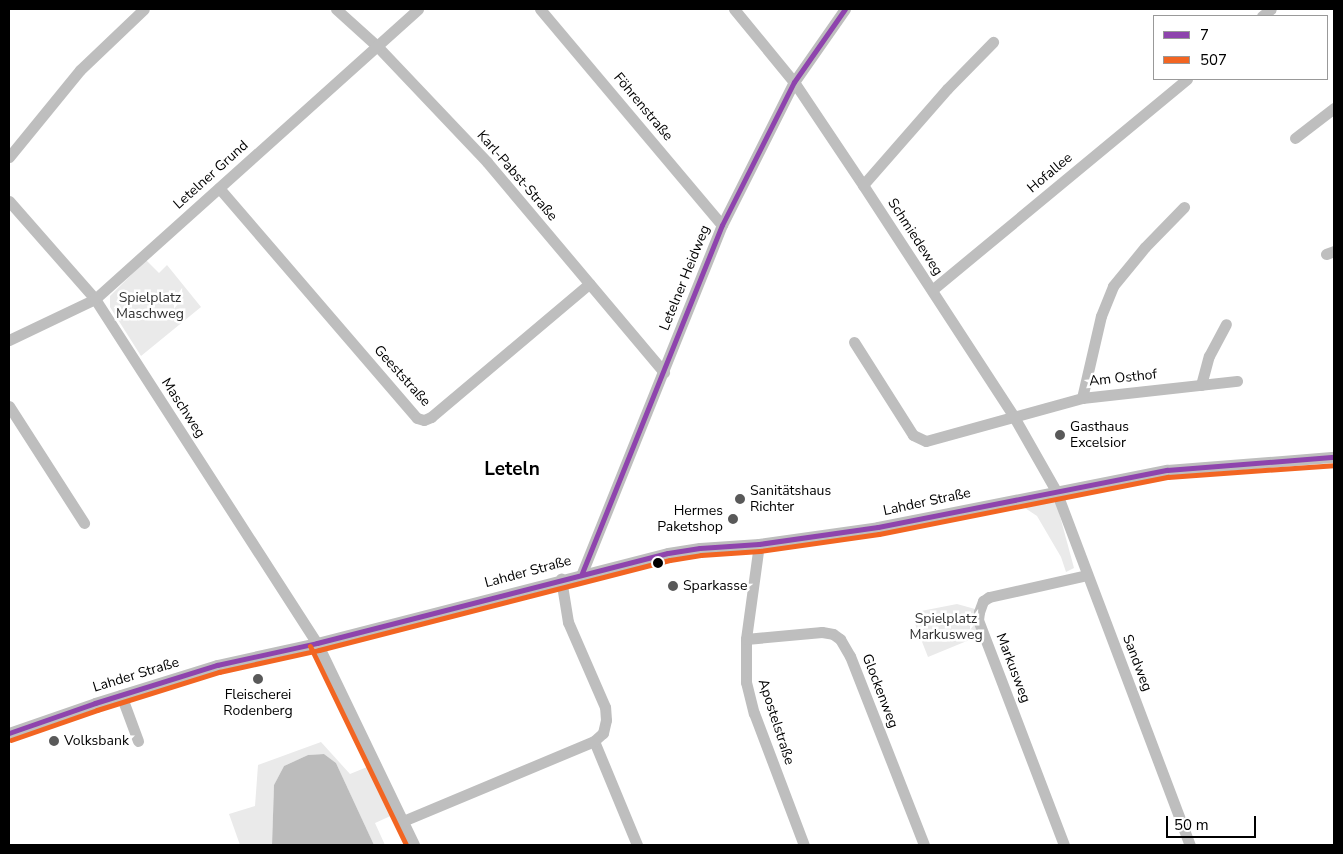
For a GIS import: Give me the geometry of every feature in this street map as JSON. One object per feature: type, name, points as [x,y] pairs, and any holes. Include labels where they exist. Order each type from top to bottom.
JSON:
[{"type":"street","points":[[9,156],[80,70],[144,9]]},
{"type":"street","name":"Karl-Pabst-Straße","points":[[336,9],[377,46],[487,162],[664,372]]},
{"type":"street","name":"Letelner Grund","points":[[9,340],[95,299],[418,9]]},
{"type":"street","name":"Föhrenstraße","points":[[540,9],[722,225]]},
{"type":"street","name":"Schmiedeweg","points":[[734,9],[794,82],[863,185],[1014,418],[1056,491]]},
{"type":"street","name":"Letelner Heidweg","points":[[582,573],[722,225],[794,82],[845,9]]},
{"type":"street","points":[[863,185],[941,96],[993,42]]},
{"type":"street","name":"Hofallee","points":[[932,290],[1185,80]]},
{"type":"street","points":[[1295,138],[1334,108]]},
{"type":"street","name":"Geeststraße","points":[[219,188],[417,418],[424,420],[431,417],[589,284]]},
{"type":"street","name":"Maschweg","points":[[9,200],[95,299],[317,642],[414,845]]},
{"type":"street","points":[[1082,398],[1101,316],[1113,286],[1145,247],[1184,206]]},
{"type":"street","points":[[1201,385],[1209,356],[1226,324]]},
{"type":"street","name":"Am Osthof","points":[[854,342],[913,435],[920,439],[934,441],[1082,398],[1237,381]]},
{"type":"street","points":[[9,406],[84,523]]},
{"type":"street","name":"Lahder Straße","points":[[9,733],[120,695],[217,666],[582,573],[668,553],[700,548],[759,544],[878,527],[1167,470],[1334,457]]},
{"type":"street","name":"Sandweg","points":[[1056,491],[1190,845]]},
{"type":"street","name":"Apostelstraße","points":[[759,544],[746,639],[746,682],[749,698],[804,845]]},
{"type":"street","name":"Markusweg","points":[[1064,845],[978,620],[983,601],[989,597],[1088,575]]},
{"type":"street","points":[[403,821],[594,741],[603,732],[606,720],[605,707],[568,622],[561,579]]},
{"type":"street","name":"Glockenweg","points":[[746,639],[822,632],[833,634],[840,639],[850,656],[924,845]]},
{"type":"street","points":[[120,695],[138,741]]},
{"type":"street","points":[[594,741],[638,845]]},
{"type":"green space","name":"Spielplatz Maschweg","points":[[146,260],[159,273],[167,265],[201,307],[141,356],[110,307],[110,296]]},
{"type":"green space","points":[[1043,500],[1053,501],[1057,505],[1074,568],[1066,572],[1061,557],[1037,516],[1019,504]]},
{"type":"green space","name":"Spielplatz Markusweg","points":[[957,604],[975,609],[973,617],[979,636],[928,657],[915,624],[920,622],[916,612]]},
{"type":"green space","points":[[321,742],[350,774],[372,765],[395,814],[375,823],[385,845],[374,845],[336,763],[324,754],[308,755],[284,766],[274,785],[272,845],[240,845],[229,814],[255,806],[258,765]]},
{"type":"shaded area","points":[[324,754],[336,763],[374,845],[272,845],[274,785],[284,766],[308,755]]},
{"type":"transit line","name":"7","points":[[582,573],[722,225],[794,82],[845,9]]},
{"type":"transit line","name":"7","points":[[9,733],[95,703],[217,665],[317,643],[668,553],[700,548],[759,544],[878,527],[1167,470],[1334,457]]},
{"type":"transit line","name":"507","points":[[11,740],[97,710],[219,672],[319,650],[670,560],[701,555],[760,551],[879,534],[1168,477],[1334,465]]},
{"type":"transit line","name":"507","points":[[310,646],[406,845]]},
{"type":"place","name":"Gasthaus Excelsior","points":[[1060,435]]},
{"type":"place","name":"Sanitätshaus Richter","points":[[740,499]]},
{"type":"place","name":"Hermes Paketshop","points":[[733,519]]},
{"type":"place","name":"Sparkasse","points":[[673,586]]},
{"type":"place","name":"Fleischerei Rodenberg","points":[[258,679]]},
{"type":"place","name":"Volksbank","points":[[54,741]]},
{"type":"district","name":"Leteln","points":[[512,470]]}]
